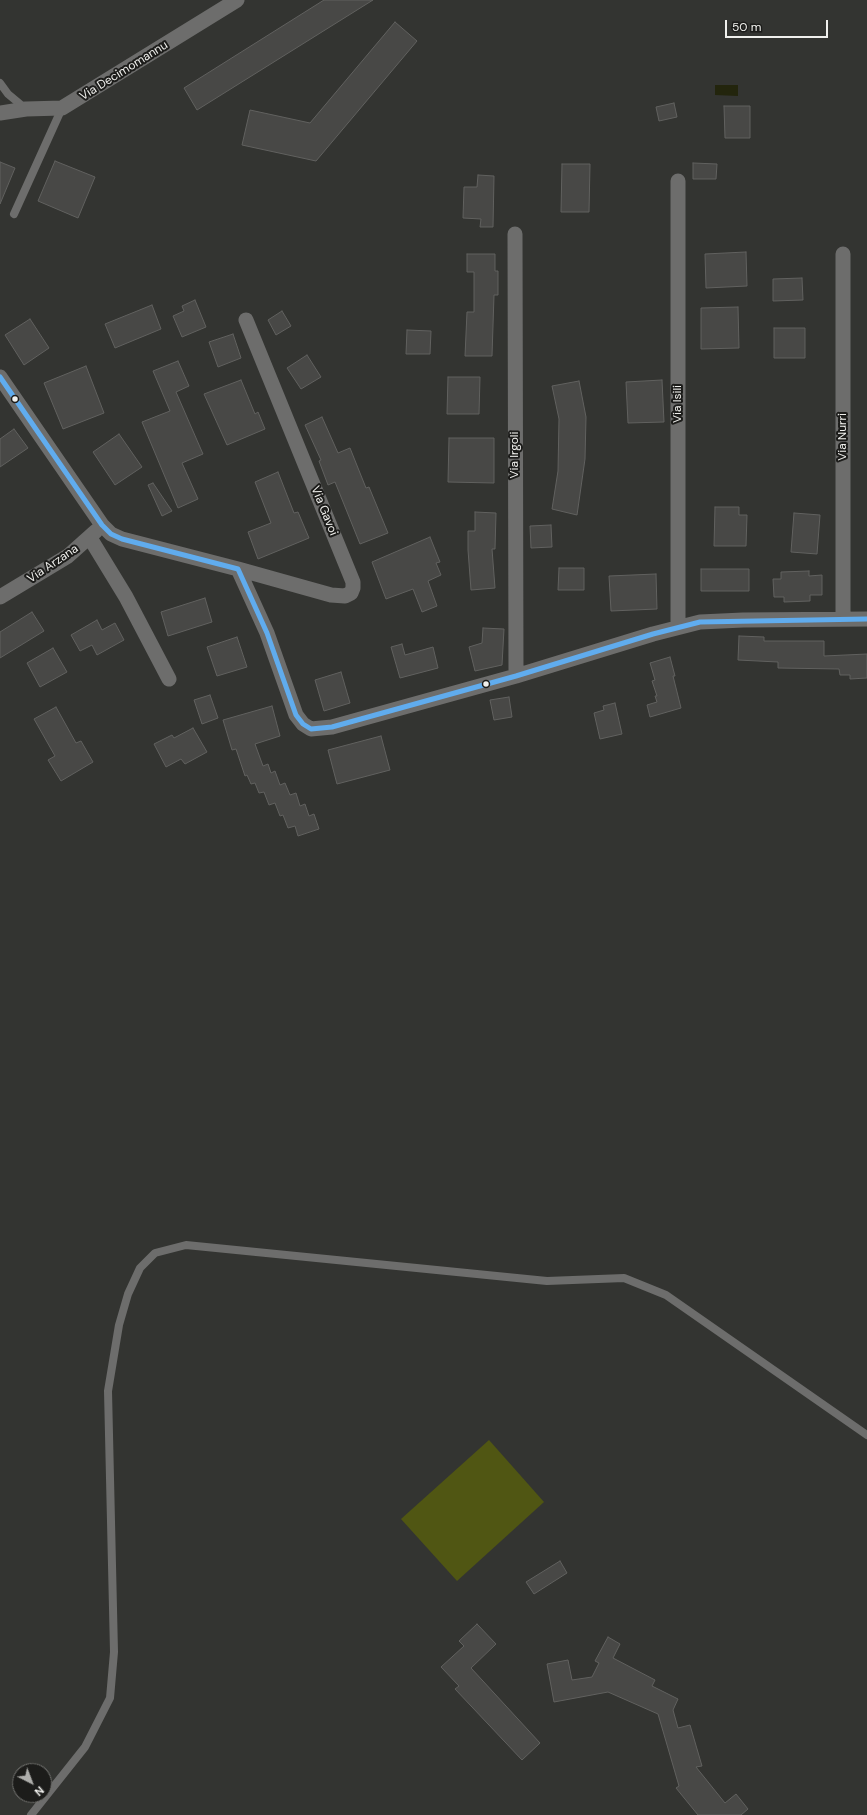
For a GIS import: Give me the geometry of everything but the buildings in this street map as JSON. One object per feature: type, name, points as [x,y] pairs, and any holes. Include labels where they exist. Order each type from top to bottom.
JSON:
[{"type":"street","name":"Via Decimomannu","points":[[0,113],[26,109],[62,108],[237,0]]},
{"type":"street","name":"Via Isili","points":[[678,181],[678,627]]},
{"type":"street","name":"Via Irgoli","points":[[515,234],[516,676]]},
{"type":"street","name":"Via Nurri","points":[[843,254],[843,619]]},
{"type":"street","name":"Via Gavoi","points":[[238,569],[338,596],[347,596],[351,593],[353,587],[246,320]]},
{"type":"street","points":[[0,377],[102,525],[111,534],[119,538],[238,569],[267,634],[296,715],[303,724],[309,728],[317,729],[332,726],[516,676],[678,627],[712,621],[867,619]]},
{"type":"street","name":"Via Arzana","points":[[0,597],[68,556],[90,538],[102,525]]},
{"type":"street","points":[[90,538],[126,597],[169,679]]},
{"type":"lane","points":[[0,83],[8,94],[26,109]]},
{"type":"lane","points":[[14,214],[62,108]]},
{"type":"lane","points":[[31,1815],[85,1747],[110,1698],[114,1652],[108,1391],[119,1325],[128,1294],[140,1268],[155,1253],[186,1245],[547,1281],[624,1278],[666,1295],[867,1435]]},
{"type":"green space","points":[[489,1440],[544,1502],[457,1581],[401,1519]]},
{"type":"shaded area","points":[[715,85],[738,85],[738,96],[715,95]]},
{"type":"transit line","points":[[0,377],[102,525],[111,534],[122,539],[238,569],[267,633],[296,715],[303,724],[311,729],[332,727],[516,676],[653,634],[700,622],[867,619]]}]
